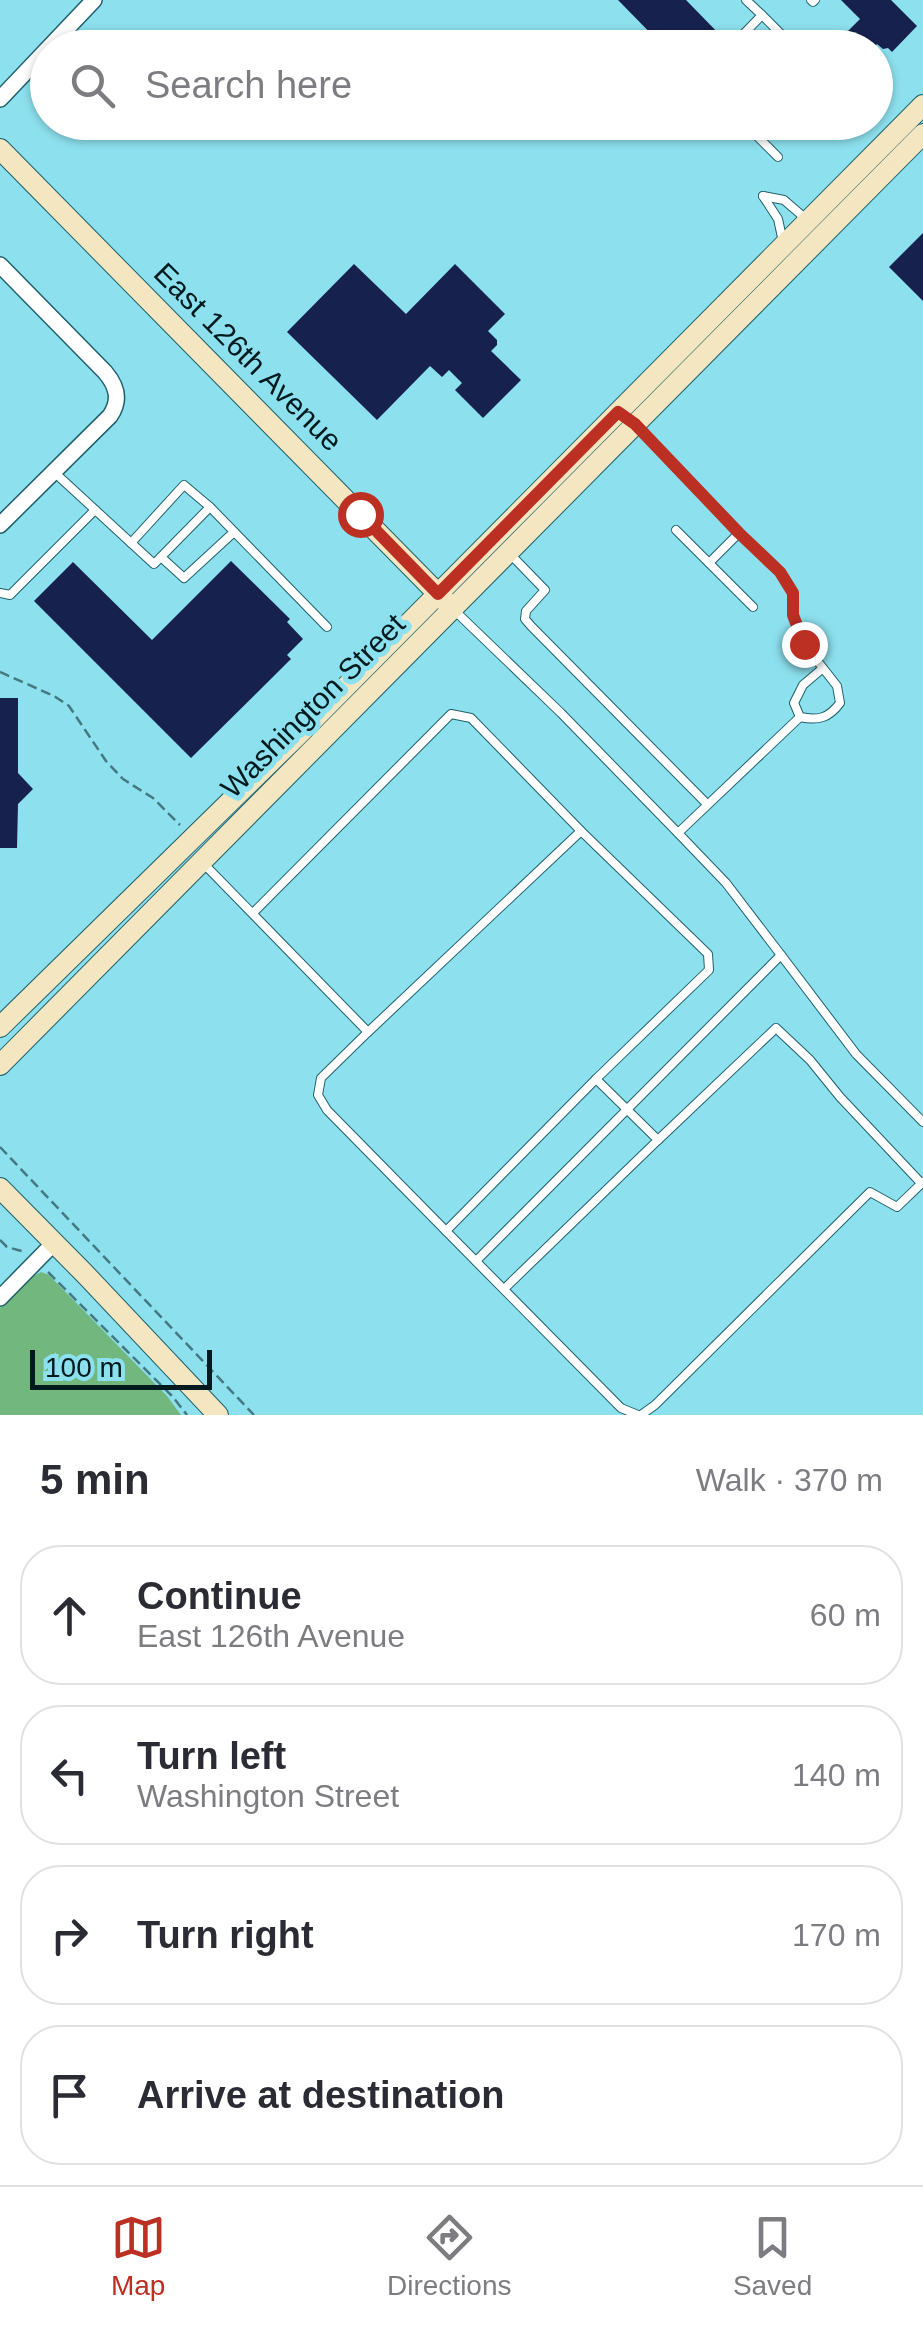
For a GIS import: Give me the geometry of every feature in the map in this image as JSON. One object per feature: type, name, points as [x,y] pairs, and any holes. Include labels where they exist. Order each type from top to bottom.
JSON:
[{"type":"main road","name":"Washington Street","points":[[893,139],[923,105]]},
{"type":"main road","name":"Washington Street","points":[[0,1065],[202,862],[445,602],[626,418],[816,228],[923,134]]},
{"type":"main road","name":"Washington Street","points":[[0,1027],[445,602],[508,552],[783,246],[816,228],[893,140]]},
{"type":"main road","name":"East 126th Avenue","points":[[0,149],[445,602]]},
{"type":"main road","points":[[0,1188],[218,1415]]},
{"type":"street","points":[[65,30],[94,0]]},
{"type":"street","points":[[0,98],[30,67]]},
{"type":"street","points":[[0,265],[105,372],[115,386],[117,402],[114,410],[0,526]]},
{"type":"street","points":[[0,1298],[54,1243]]},
{"type":"lane","points":[[746,0],[776,30]]},
{"type":"lane","points":[[748,30],[762,16]]},
{"type":"lane","points":[[761,140],[778,157]]},
{"type":"lane","points":[[783,246],[780,225],[763,196],[784,200],[816,228]]},
{"type":"lane","points":[[626,418],[780,572],[793,593],[793,615],[804,644],[837,686],[840,703],[833,712],[816,720],[800,717]]},
{"type":"lane","points":[[54,472],[154,564],[210,507]]},
{"type":"lane","points":[[131,543],[184,485],[327,627]]},
{"type":"lane","points":[[0,593],[10,595],[95,510]]},
{"type":"lane","points":[[676,530],[752,607]]},
{"type":"lane","points":[[162,557],[184,578],[234,532]]},
{"type":"lane","points":[[709,564],[739,533]]},
{"type":"lane","points":[[508,552],[545,590],[526,611],[531,626],[708,804]]},
{"type":"lane","points":[[445,602],[562,712],[726,883],[856,1054],[923,1122]]},
{"type":"lane","points":[[800,717],[794,703],[803,685],[823,668]]},
{"type":"lane","points":[[252,913],[451,714],[471,718],[708,954],[709,970],[446,1231]]},
{"type":"lane","points":[[678,833],[800,717]]},
{"type":"lane","points":[[504,1289],[776,1028],[922,1182],[896,1208],[870,1192],[655,1405],[640,1415],[621,1408],[327,1110],[318,1095],[321,1078],[581,831]]},
{"type":"lane","points":[[202,862],[368,1032]]},
{"type":"lane","points":[[476,1261],[781,955]]},
{"type":"lane","points":[[596,1079],[658,1140]]},
{"type":"path","points":[[0,672],[69,706],[106,761],[123,779],[160,804],[185,830]]},
{"type":"path","points":[[0,1148],[254,1415]]},
{"type":"path","points":[[0,1240],[6,1247],[28,1252]]},
{"type":"path","points":[[47,1271],[187,1415]]},
{"type":"green space","points":[[41,1272],[49,1275],[181,1415],[0,1415],[0,1308],[28,1279]]},
{"type":"building","points":[[618,0],[686,0],[715,30],[647,30]]},
{"type":"building","points":[[841,0],[891,0],[917,26],[893,51],[893,30],[849,30],[860,19]]},
{"type":"building","points":[[923,233],[923,301],[889,267]]},
{"type":"building","points":[[354,264],[406,314],[455,264],[505,314],[488,331],[497,340],[491,351],[521,380],[483,418],[455,390],[462,383],[449,370],[442,377],[430,366],[377,420],[287,332]]},
{"type":"building","points":[[231,561],[290,619],[287,622],[303,639],[287,655],[291,659],[191,758],[34,601],[73,562],[152,640]]},
{"type":"building","points":[[0,698],[18,698],[18,773],[33,789],[18,804],[17,848],[0,848]]},
{"type":"route","points":[[360,514],[438,594],[618,412],[635,424],[780,572],[793,593],[793,615],[804,644]]}]
